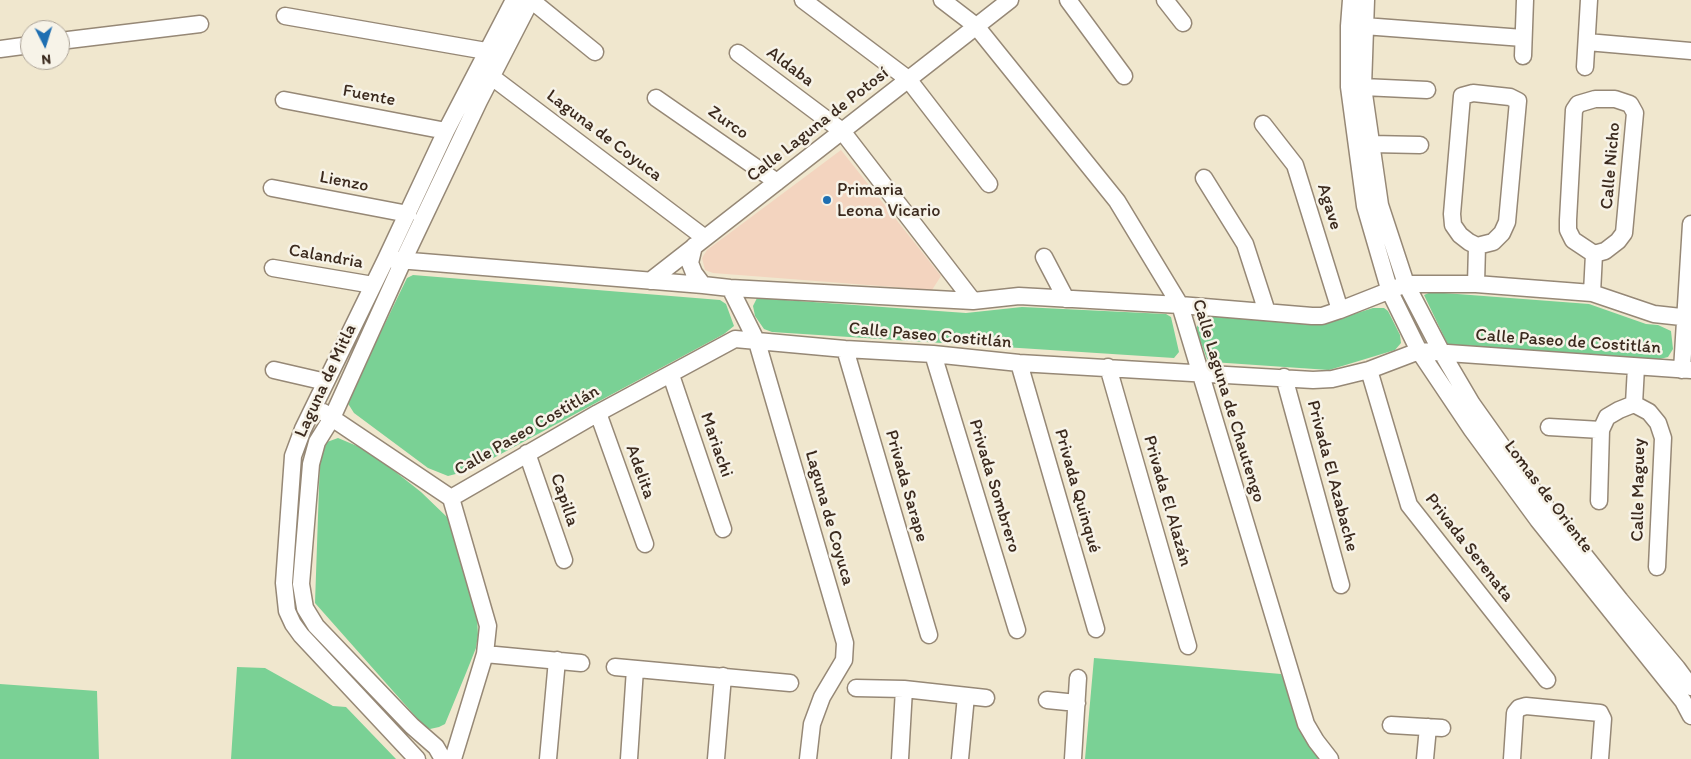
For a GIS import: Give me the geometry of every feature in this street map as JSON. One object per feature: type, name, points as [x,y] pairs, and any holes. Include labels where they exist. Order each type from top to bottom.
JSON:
[{"type":"street","name":"Laguna de Mitla","points":[[443,759],[436,748],[412,726],[316,626],[305,608],[301,584],[311,464],[317,442],[332,418],[403,261],[493,55],[514,0]]},
{"type":"street","name":"Laguna de Mitla","points":[[493,55],[531,0]]},
{"type":"street","points":[[531,0],[595,52]]},
{"type":"street","points":[[804,0],[908,79],[989,184]]},
{"type":"street","name":"Calle Laguna de Chautengo","points":[[942,0],[976,26],[1117,201],[1180,306],[1306,724],[1330,759]]},
{"type":"street","name":"Calle Laguna de Potosí","points":[[650,281],[1010,0]]},
{"type":"street","points":[[1068,0],[1124,76]]},
{"type":"street","points":[[1165,0],[1183,23]]},
{"type":"street","name":"Lomas de Oriente","points":[[1351,0],[1349,87],[1365,206],[1390,292],[1419,351],[1472,430],[1538,520],[1683,701],[1691,716]]},
{"type":"street","name":"Lomas de Oriente","points":[[1366,0],[1363,87],[1371,144],[1380,205],[1406,284],[1442,353],[1472,404],[1538,497],[1691,687]]},
{"type":"street","points":[[1523,56],[1525,0]]},
{"type":"street","points":[[1585,66],[1589,0]]},
{"type":"street","points":[[284,16],[493,55]]},
{"type":"street","points":[[70,40],[200,24]]},
{"type":"street","points":[[1364,26],[1523,38]]},
{"type":"street","points":[[1587,42],[1691,52]]},
{"type":"street","points":[[0,49],[20,46]]},
{"type":"street","name":"Aldaba","points":[[738,53],[842,131],[973,301]]},
{"type":"street","name":"Laguna de Mitla","points":[[417,759],[293,624],[287,611],[284,583],[292,456],[303,428],[408,214],[446,131],[485,72]]},
{"type":"street","name":"Laguna de Coyuca","points":[[485,72],[700,242]]},
{"type":"street","points":[[1363,87],[1427,90]]},
{"type":"street","points":[[1473,93],[1510,97],[1518,101],[1507,222],[1502,234],[1493,242],[1477,246],[1468,242],[1460,235],[1453,225],[1452,214],[1462,96],[1473,93]]},
{"type":"street","name":"Zurco","points":[[656,98],[777,182]]},
{"type":"street","name":"Calle Nicho","points":[[1596,99],[1615,99],[1630,104],[1635,113],[1626,223],[1624,233],[1618,241],[1605,251],[1594,254],[1573,240],[1568,230],[1574,110],[1578,104],[1596,99]]},
{"type":"street","name":"Fuente","points":[[284,100],[446,131]]},
{"type":"street","name":"Agave","points":[[1263,124],[1295,165],[1340,310]]},
{"type":"street","points":[[1371,144],[1420,145]]},
{"type":"street","points":[[1204,178],[1245,244],[1267,312]]},
{"type":"street","name":"Lienzo","points":[[272,188],[408,214]]},
{"type":"street","points":[[1686,370],[1691,224]]},
{"type":"street","points":[[700,242],[690,263],[694,273],[703,285]]},
{"type":"street","points":[[1476,284],[1477,246]]},
{"type":"street","points":[[1592,293],[1594,254]]},
{"type":"street","points":[[1044,257],[1066,299]]},
{"type":"street","name":"Calle Paseo Costitlán","points":[[386,259],[730,288],[973,301],[1019,296],[1312,316],[1322,316],[1390,292]]},
{"type":"street","name":"Calandria","points":[[273,268],[373,285]]},
{"type":"street","name":"Calle Paseo de Costitlán","points":[[1390,292],[1406,284],[1476,284],[1592,293],[1654,314],[1688,318]]},
{"type":"street","name":"Laguna de Coyuca","points":[[730,288],[757,342],[845,643],[844,660],[822,697],[812,724],[808,759]]},
{"type":"street","name":"Calle Paseo Costitlán","points":[[451,498],[598,413],[735,339],[845,349],[933,354],[1020,363],[1313,380],[1332,379],[1369,370],[1419,351],[1442,353]]},
{"type":"street","name":"Privada Sarape","points":[[845,349],[929,634]]},
{"type":"street","name":"Calle Paseo de Costitlán","points":[[1442,353],[1686,370]]},
{"type":"street","name":"Privada Sombrero","points":[[933,354],[1017,630]]},
{"type":"street","name":"Privada Quinqué","points":[[1020,363],[1096,629]]},
{"type":"street","points":[[1599,501],[1601,430],[1607,417],[1634,404],[1636,367]]},
{"type":"street","name":"Privada El Alazán","points":[[1108,368],[1188,646]]},
{"type":"street","points":[[274,370],[326,382]]},
{"type":"street","name":"Privada Serenata","points":[[1369,370],[1409,505],[1547,680]]},
{"type":"street","name":"Mariachi","points":[[671,375],[723,529]]},
{"type":"street","name":"Privada El Azabache","points":[[1284,377],[1342,585]]},
{"type":"street","name":"Calle Maguey","points":[[1634,404],[1649,412],[1658,423],[1663,438],[1657,567]]},
{"type":"street","points":[[314,406],[451,498],[488,626],[485,654],[453,759]]},
{"type":"street","name":"Adelita","points":[[598,413],[645,544]]},
{"type":"street","points":[[1550,427],[1601,430]]},
{"type":"street","name":"Capilla","points":[[527,453],[564,560]]},
{"type":"street","points":[[284,583],[301,584]]},
{"type":"street","points":[[485,654],[581,663]]},
{"type":"street","points":[[548,759],[557,660]]},
{"type":"street","points":[[615,667],[790,683]]},
{"type":"street","points":[[629,759],[635,669]]},
{"type":"street","points":[[716,759],[723,676]]},
{"type":"street","points":[[1073,759],[1078,678]]},
{"type":"street","points":[[856,688],[904,689],[986,698]]},
{"type":"street","points":[[900,759],[904,689]]},
{"type":"street","points":[[960,759],[966,696]]},
{"type":"street","points":[[1047,700],[1077,703]]},
{"type":"street","points":[[1512,759],[1515,713],[1519,708],[1526,706],[1600,713],[1603,719],[1600,759]]},
{"type":"street","points":[[1391,724],[1435,728],[1425,759]]},
{"type":"street","points":[[398,740],[412,726]]},
{"type":"shaded area","name":"Primaria Leona Vicario","points":[[841,150],[941,276],[932,290],[713,273],[705,270],[702,258],[707,250]]},
{"type":"green space","points":[[413,275],[720,300],[726,304],[734,326],[724,334],[471,470],[448,476],[428,468],[354,413],[347,402],[407,278]]},
{"type":"green space","points":[[1431,292],[1589,304],[1646,324],[1658,325],[1671,331],[1673,349],[1668,357],[1660,359],[1448,345],[1424,295]]},
{"type":"green space","points":[[757,298],[966,313],[1022,307],[1166,314],[1171,317],[1179,352],[1174,358],[772,332],[764,329],[755,316],[753,306]]},
{"type":"green space","points":[[1373,308],[1384,308],[1388,311],[1400,335],[1401,343],[1395,350],[1329,370],[1212,362],[1207,359],[1196,329],[1200,320],[1205,316],[1314,325]]},
{"type":"green space","points":[[338,438],[369,451],[421,492],[448,518],[477,617],[478,635],[476,648],[445,724],[439,727],[430,729],[424,726],[315,603],[320,458],[327,442]]},
{"type":"green space","points":[[1094,658],[1281,674],[1318,759],[1085,759]]},
{"type":"green space","points":[[237,667],[265,668],[333,706],[346,707],[396,759],[231,759]]},
{"type":"green space","points":[[0,684],[97,691],[99,759],[0,759]]},
{"type":"place","name":"Primaria Leona Vicario","points":[[827,200]]}]
